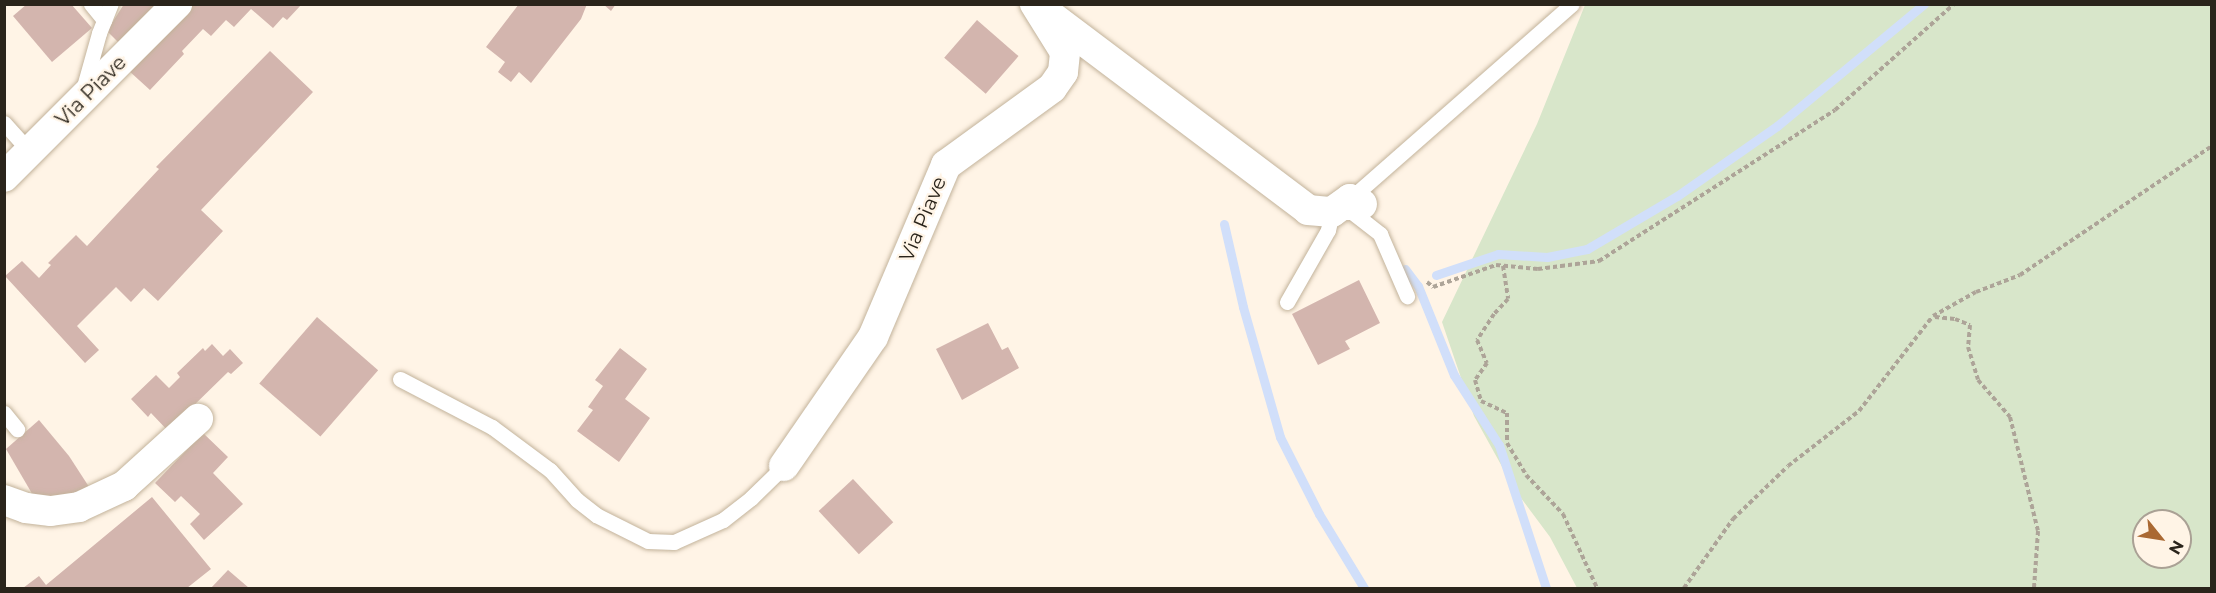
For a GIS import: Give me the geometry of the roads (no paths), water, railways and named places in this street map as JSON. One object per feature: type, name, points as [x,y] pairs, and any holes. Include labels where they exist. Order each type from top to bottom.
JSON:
[{"type":"street","name":"Via Piave","points":[[4,177],[177,4]]},
{"type":"street","name":"Via Piave","points":[[1036,4],[1308,210],[1348,205]]},
{"type":"street","name":"Via Piave","points":[[784,466],[873,337],[946,165],[1052,88],[1063,72],[1065,52],[1036,4]]},
{"type":"street","points":[[4,500],[26,508],[51,511],[79,507],[124,486],[198,419]]},
{"type":"lane","points":[[91,4],[104,20]]},
{"type":"lane","points":[[80,101],[111,4]]},
{"type":"lane","points":[[1287,302],[1329,231],[1348,205],[1572,4]]},
{"type":"lane","points":[[4,123],[30,152]]},
{"type":"lane","points":[[1348,205],[1352,213],[1380,234],[1407,296]]},
{"type":"lane","points":[[400,380],[492,427],[550,470],[578,500],[596,515],[648,541],[674,542],[723,520],[752,498],[784,466]]},
{"type":"lane","points":[[4,413],[17,429]]},
{"type":"waterway","points":[[1436,275],[1498,254],[1547,257],[1587,249],[1677,196],[1777,126],[1924,4]]},
{"type":"waterway","points":[[1224,224],[1243,307],[1280,437],[1319,514],[1364,588]]},
{"type":"waterway","points":[[1405,269],[1418,286],[1454,375],[1499,445],[1546,588]]}]
